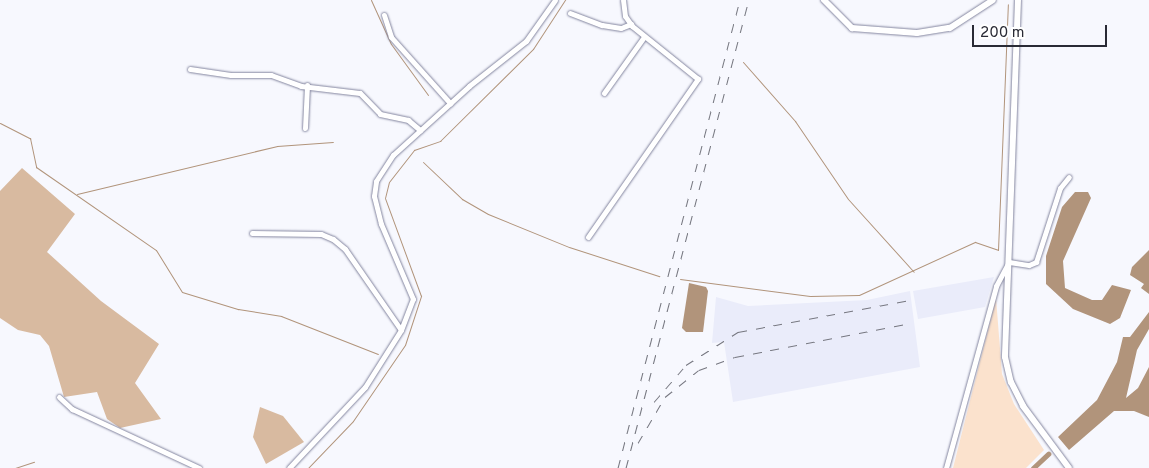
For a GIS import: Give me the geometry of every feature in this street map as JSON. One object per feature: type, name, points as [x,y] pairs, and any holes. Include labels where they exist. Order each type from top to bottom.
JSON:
[{"type":"main road","points":[[824,0],[852,28],[917,33],[950,28],[993,0]]},
{"type":"main road","points":[[1018,0],[1005,346],[1008,375],[1037,429],[1069,468]]},
{"type":"street","points":[[289,468],[365,387],[401,330],[414,299],[381,224],[374,196],[376,181],[393,155],[450,103],[526,41],[555,0]]},
{"type":"street","points":[[588,237],[696,88],[698,80],[644,37],[631,24],[625,16],[623,0]]},
{"type":"street","points":[[570,13],[602,25],[626,28],[631,24]]},
{"type":"street","points":[[384,15],[391,37],[450,103]]},
{"type":"street","points":[[604,93],[644,37]]},
{"type":"street","points":[[190,68],[231,76],[271,75],[307,85],[360,93],[380,114],[408,120],[420,130]]},
{"type":"street","points":[[305,128],[307,85]]},
{"type":"street","points":[[946,468],[989,303],[1009,262],[1029,265],[1036,262],[1060,188],[1069,177]]},
{"type":"street","points":[[252,232],[321,234],[333,239],[345,249],[401,330]]},
{"type":"street","points":[[59,397],[72,409],[199,468]]},
{"type":"shaded area","points":[[22,168],[75,214],[47,252],[101,301],[159,344],[135,383],[161,419],[120,428],[107,419],[97,392],[64,397],[49,346],[40,335],[18,330],[0,318],[0,191]]},
{"type":"shaded area","points":[[1075,192],[1088,192],[1091,198],[1063,261],[1065,288],[1092,300],[1102,300],[1112,285],[1131,290],[1120,318],[1110,324],[1073,309],[1046,284],[1046,256],[1062,207]]},
{"type":"shaded area","points":[[1149,250],[1149,294],[1141,288],[1144,284],[1130,275],[1132,267]]},
{"type":"shaded area","points":[[994,277],[985,307],[918,319],[913,291]]},
{"type":"shaded area","points":[[689,283],[706,287],[708,291],[703,332],[686,332],[682,328]]},
{"type":"shaded area","points":[[910,291],[920,367],[733,402],[724,342],[712,343],[716,297],[748,306],[867,300]]},
{"type":"shaded area","points":[[996,298],[1002,374],[1014,404],[1044,450],[1026,468],[953,468]]},
{"type":"shaded area","points":[[1149,312],[1149,329],[1137,350],[1126,398],[1138,388],[1149,367],[1149,417],[1134,411],[1114,411],[1069,450],[1058,437],[1097,400],[1117,362],[1123,337],[1130,337]]},
{"type":"shaded area","points":[[260,407],[283,416],[304,442],[266,464],[253,437]]},
{"type":"waterway","points":[[371,0],[391,44],[428,95]]},
{"type":"waterway","points":[[308,468],[353,421],[405,345],[421,296],[385,198],[389,182],[414,150],[440,141],[533,49],[565,0]]},
{"type":"waterway","points":[[680,279],[810,296],[859,295],[975,242],[998,250],[1008,4]]},
{"type":"waterway","points":[[743,62],[795,121],[848,199],[914,272]]},
{"type":"waterway","points":[[0,123],[30,138],[36,167],[156,250],[182,292],[238,309],[281,316],[378,354]]},
{"type":"waterway","points":[[77,194],[277,146],[333,142]]},
{"type":"waterway","points":[[423,162],[462,199],[488,214],[569,247],[659,276]]},
{"type":"waterway","points":[[1033,468],[1048,454]]},
{"type":"waterway","points":[[15,468],[34,462]]},
{"type":"railway","points":[[618,468],[740,0]]},
{"type":"railway","points":[[626,468],[749,0]]},
{"type":"railway","points":[[654,402],[686,365],[738,332],[906,301]]},
{"type":"railway","points":[[638,443],[665,397],[699,370],[735,357],[906,324]]}]
